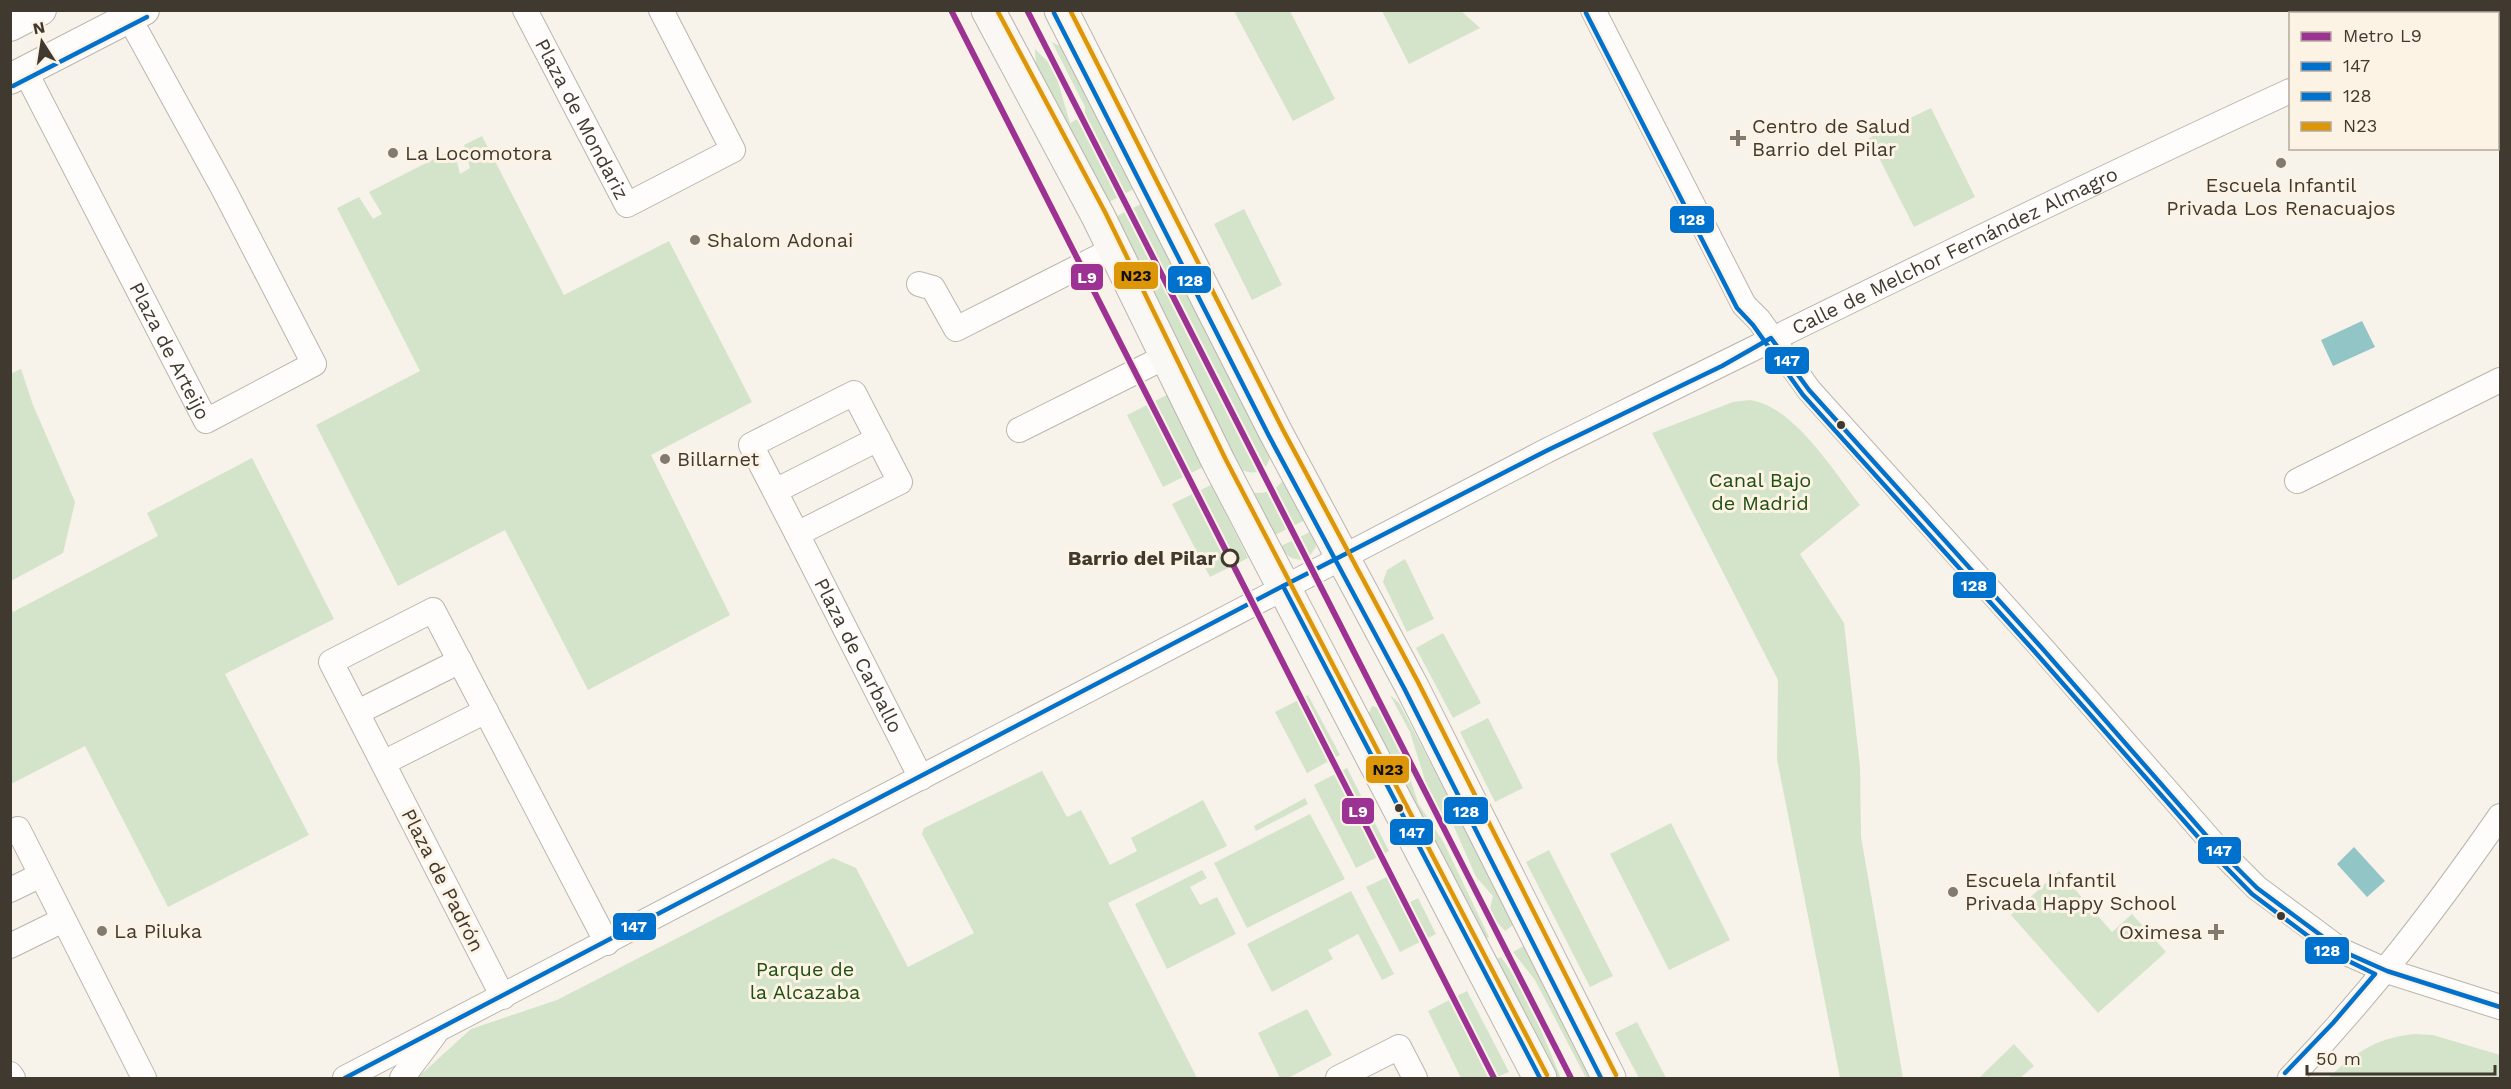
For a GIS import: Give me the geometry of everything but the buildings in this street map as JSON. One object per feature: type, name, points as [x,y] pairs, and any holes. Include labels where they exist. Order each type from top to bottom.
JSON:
[{"type":"main road","points":[[988,10],[1114,249],[1165,357],[1283,586],[1401,808],[1540,1078]]},
{"type":"main road","points":[[1061,10],[1609,1078]]},
{"type":"street","points":[[10,26],[41,10]]},
{"type":"street","name":"Plaza de Mondariz","points":[[525,10],[627,205],[733,150],[661,10]]},
{"type":"street","points":[[1593,10],[1744,305],[1772,338],[1809,390],[2041,647],[2218,849],[2257,888],[2342,951],[2386,971],[2500,1007]]},
{"type":"street","points":[[18,75],[133,13]]},
{"type":"street","name":"Plaza de Arteijo","points":[[18,75],[206,421],[314,364],[133,13]]},
{"type":"street","name":"Calle de Melchor Fernández Almagro","points":[[353,1077],[440,1028],[607,943],[1283,586],[1546,451],[1722,366],[1772,338],[2289,91]]},
{"type":"street","points":[[919,284],[933,288],[956,329],[1114,249]]},
{"type":"street","points":[[1020,430],[1165,357]]},
{"type":"street","points":[[2297,481],[2500,380]]},
{"type":"street","name":"Plaza de Carballo","points":[[797,534],[900,482],[854,393],[752,445],[775,491],[921,778]]},
{"type":"street","points":[[775,491],[878,439]]},
{"type":"street","name":"Plaza de Padrón","points":[[503,997],[331,662],[433,610],[607,943]]},
{"type":"street","points":[[358,712],[460,661]]},
{"type":"street","points":[[383,763],[486,711]]},
{"type":"street","points":[[2290,1078],[2339,1028],[2386,971],[2434,911],[2500,816]]},
{"type":"street","points":[[10,833],[18,829],[144,1078]]},
{"type":"street","points":[[10,890],[41,875]]},
{"type":"street","points":[[10,946],[63,920]]},
{"type":"street","points":[[402,1078],[440,1028]]},
{"type":"street","points":[[1338,1078],[1399,1047],[1415,1078]]},
{"type":"street","points":[[10,1074],[13,1078]]},
{"type":"green space","points":[[1234,11],[1290,11],[1335,99],[1293,121]]},
{"type":"green space","points":[[1382,11],[1461,11],[1480,28],[1409,64]]},
{"type":"green space","points":[[1052,42],[1060,46],[1136,188],[1105,204],[1036,66],[1035,49],[1054,68],[1070,123],[1085,115],[1085,107]]},
{"type":"green space","points":[[1931,108],[1975,197],[1914,227],[1869,138]]},
{"type":"green space","points":[[482,136],[564,295],[669,241],[752,402],[651,455],[730,615],[588,690],[505,530],[398,586],[316,425],[420,371],[337,208],[359,197],[373,219],[382,214],[369,192],[454,149],[460,174],[470,168],[464,145]]},
{"type":"green space","points":[[1143,203],[1271,453],[1267,464],[1257,472],[1241,470],[1113,218]]},
{"type":"green space","points":[[1244,209],[1282,285],[1252,300],[1214,224]]},
{"type":"green space","points":[[21,369],[33,405],[75,502],[63,553],[11,581],[10,374]]},
{"type":"green space","points":[[1167,395],[1203,467],[1163,487],[1127,415]]},
{"type":"green space","name":"Canal Bajo de Madrid","points":[[1750,400],[1766,405],[1782,414],[1797,427],[1812,442],[1860,505],[1800,554],[1844,623],[1860,767],[1861,837],[1903,1078],[1840,1078],[1777,759],[1778,680],[1652,433],[1733,402]]},
{"type":"green space","points":[[252,458],[334,619],[225,674],[309,835],[168,907],[85,746],[11,784],[11,607],[13,612],[158,536],[147,513]]},
{"type":"green space","points":[[1285,477],[1307,519],[1275,535],[1254,493],[1272,490]]},
{"type":"green space","points":[[1211,485],[1248,558],[1210,577],[1172,504]]},
{"type":"green space","points":[[1312,531],[1316,547],[1308,558],[1295,559],[1283,550],[1281,546]]},
{"type":"green space","points":[[1405,559],[1434,619],[1407,632],[1383,582],[1387,570]]},
{"type":"green space","points":[[1443,633],[1481,703],[1453,718],[1416,648]]},
{"type":"green space","points":[[1308,695],[1340,755],[1307,773],[1275,712]]},
{"type":"green space","points":[[1390,695],[1399,703],[1512,919],[1513,925],[1505,931],[1489,913],[1493,896],[1476,877],[1451,820],[1433,806],[1410,732]]},
{"type":"green space","points":[[1372,706],[1384,709],[1394,728],[1418,803],[1444,843],[1489,937],[1484,939],[1369,713]]},
{"type":"green space","points":[[1488,718],[1523,788],[1495,802],[1460,732]]},
{"type":"green space","points":[[1347,768],[1389,851],[1356,868],[1314,785]]},
{"type":"green space","name":"Parque de la Alcazaba","points":[[1042,771],[1067,817],[1081,810],[1110,865],[1137,851],[1131,838],[1203,800],[1227,846],[1108,903],[1197,1078],[417,1078],[471,1029],[557,1000],[833,858],[856,868],[908,967],[974,933],[922,834],[924,828]]},
{"type":"green space","points":[[1305,798],[1308,804],[1256,831],[1254,826]]},
{"type":"green space","points":[[1310,814],[1345,879],[1247,928],[1214,863]]},
{"type":"green space","points":[[1671,823],[1730,940],[1669,970],[1610,854]]},
{"type":"green space","points":[[1549,850],[1613,976],[1590,987],[1526,862]]},
{"type":"green space","points":[[1202,870],[1207,878],[1190,887],[1200,905],[1217,897],[1236,934],[1167,969],[1135,904]]},
{"type":"green space","points":[[2059,871],[2112,932],[2132,914],[2166,952],[2098,1013],[2011,915]]},
{"type":"green space","points":[[1389,876],[1404,905],[1418,898],[1436,934],[1400,952],[1366,887]]},
{"type":"green space","points":[[1351,891],[1394,974],[1382,980],[1358,934],[1328,950],[1333,959],[1272,992],[1247,944]]},
{"type":"green space","points":[[1524,946],[1592,1078],[1586,1078],[1535,980],[1513,952]]},
{"type":"green space","points":[[1501,957],[1525,992],[1561,1078],[1556,1078],[1495,960]]},
{"type":"green space","points":[[1467,991],[1509,1072],[1495,1078],[1461,1078],[1428,1011]]},
{"type":"green space","points":[[1307,1009],[1332,1055],[1288,1078],[1280,1078],[1258,1033]]},
{"type":"green space","points":[[1637,1022],[1666,1078],[1639,1078],[1615,1033]]},
{"type":"green space","points":[[2414,1034],[2433,1035],[2500,1055],[2500,1078],[2328,1078],[2366,1048],[2387,1039]]},
{"type":"green space","points":[[2014,1044],[2034,1066],[2020,1078],[1979,1078]]},
{"type":"water","points":[[2362,321],[2375,347],[2333,366],[2321,340]]},
{"type":"water","points":[[2354,847],[2385,881],[2367,897],[2337,864]]},
{"type":"metro line","name":"L9","points":[[951,10],[1494,1078]]},
{"type":"metro line","name":"L9","points":[[1027,10],[1571,1078]]},
{"type":"transit line","name":"N23","points":[[997,10],[1105,212],[1226,460],[1547,1075]]},
{"type":"transit line","name":"N23","points":[[1070,10],[1283,430],[1418,682],[1616,1075]]},
{"type":"transit line","name":"128","points":[[1054,13],[1269,436],[1404,688],[1601,1078]]},
{"type":"transit line","name":"128","points":[[1586,13],[1737,308],[1753,325],[1803,395],[2035,652],[2213,854],[2252,894],[2328,951],[2375,974],[2333,1023],[2285,1073]]},
{"type":"transit line","name":"128","points":[[13,86],[147,17]]},
{"type":"transit line","name":"147","points":[[345,1078],[1283,586],[1546,451],[1722,366],[1771,338],[1809,390],[2041,647],[2218,849],[2257,888],[2342,951],[2387,971],[2500,1007]]},
{"type":"transit line","name":"147","points":[[1283,586],[1540,1078]]},
{"type":"place","name":"Centro de Salud Barrio del Pilar","points":[[1738,138]]},
{"type":"place","name":"La Locomotora","points":[[393,153]]},
{"type":"place","name":"Escuela Infantil Privada Los Renacuajos","points":[[2281,163]]},
{"type":"place","name":"Shalom Adonai","points":[[695,240]]},
{"type":"place","name":"Billarnet","points":[[665,459]]},
{"type":"place","name":"Barrio del Pilar","points":[[1230,558]]},
{"type":"place","name":"Escuela Infantil Privada Happy School","points":[[1953,892]]},
{"type":"place","name":"La Piluka","points":[[102,931]]},
{"type":"place","name":"Oximesa","points":[[2216,932]]}]
